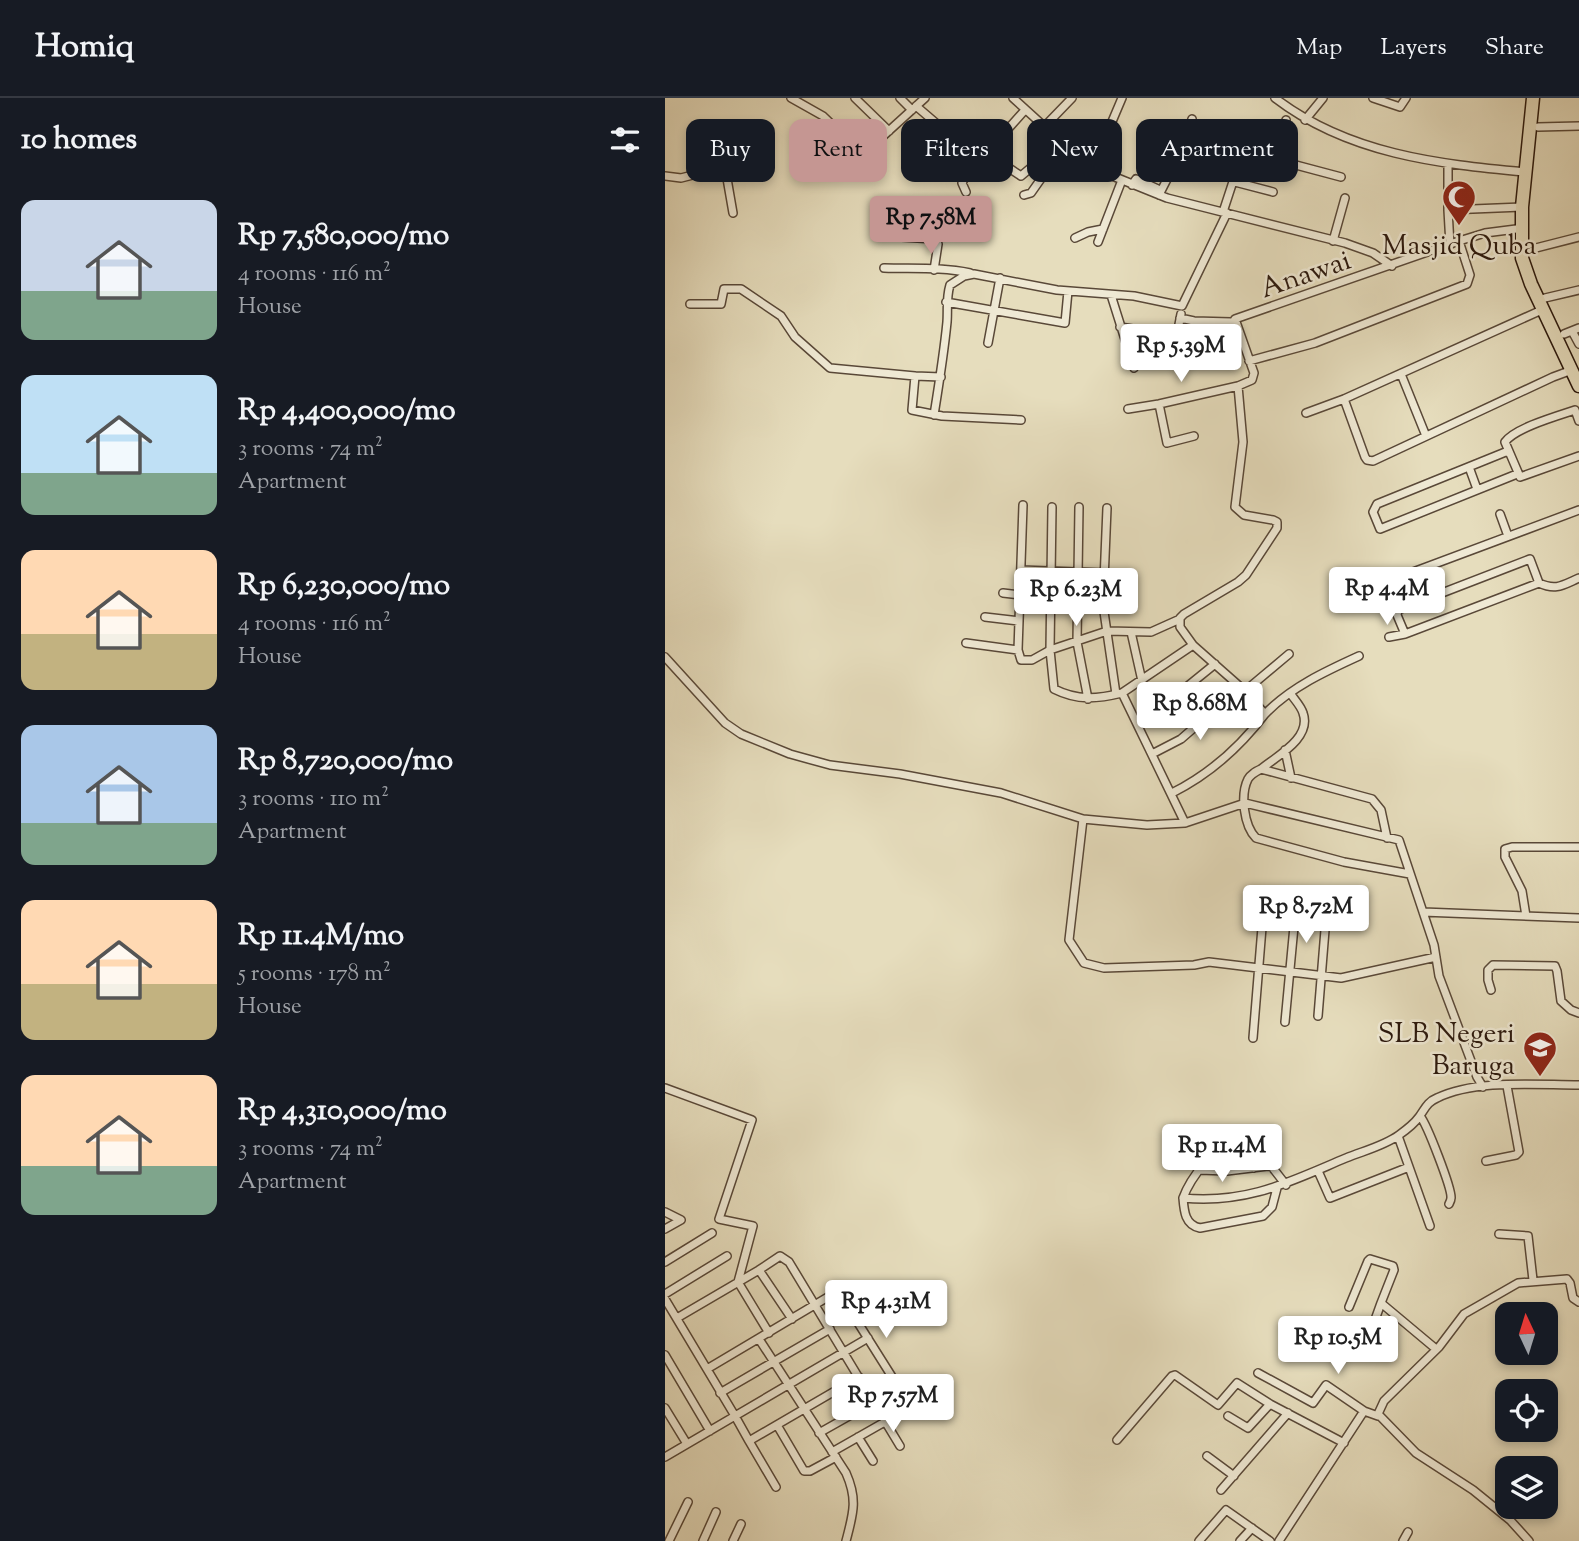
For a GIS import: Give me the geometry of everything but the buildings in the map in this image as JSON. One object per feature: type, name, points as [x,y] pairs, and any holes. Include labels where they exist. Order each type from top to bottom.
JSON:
[{"type":"highway","points":[[1533,98],[1528,185],[1520,244],[1525,270],[1576,369]]},
{"type":"highway","points":[[1541,98],[1528,185],[1522,207],[1524,228],[1544,304],[1572,331],[1579,386]]},
{"type":"street","points":[[791,98],[823,116],[855,144],[873,142],[925,98]]},
{"type":"street","points":[[855,98],[889,131]]},
{"type":"street","points":[[900,98],[930,119]]},
{"type":"street","points":[[1013,98],[1035,119]]},
{"type":"street","points":[[1052,119],[1072,98]]},
{"type":"street","points":[[1113,119],[1122,98]]},
{"type":"street","points":[[1275,98],[1305,120],[1389,153],[1448,164],[1528,185]]},
{"type":"street","points":[[1305,120],[1323,98]]},
{"type":"street","points":[[1373,98],[1398,107],[1403,105],[1406,98]]},
{"type":"street","points":[[966,192],[962,183],[965,177],[1025,110]]},
{"type":"street","points":[[1538,127],[1579,126]]},
{"type":"street","points":[[1448,164],[1450,245]]},
{"type":"street","points":[[1298,165],[1341,177]]},
{"type":"street","points":[[665,176],[686,177]]},
{"type":"street","points":[[1122,180],[1225,213],[1358,247],[1392,266]]},
{"type":"street","points":[[728,182],[733,213]]},
{"type":"street","points":[[1024,195],[1031,193],[1038,182]]},
{"type":"street","points":[[1098,242],[1121,182]]},
{"type":"street","points":[[1160,193],[1166,182]]},
{"type":"street","points":[[1176,338],[1182,306],[1225,213],[1235,182],[1273,192]]},
{"type":"street","points":[[1333,241],[1345,198]]},
{"type":"street","points":[[1448,210],[1522,207]]},
{"type":"street","name":"Anawai","points":[[1238,386],[1254,377],[1232,321],[1485,233],[1524,228]]},
{"type":"street","points":[[1075,238],[1103,229]]},
{"type":"street","points":[[885,236],[934,239],[937,243],[934,270]]},
{"type":"street","points":[[1528,250],[1579,237]]},
{"type":"street","points":[[1249,360],[1315,343],[1467,284],[1471,275],[1459,242]]},
{"type":"street","points":[[884,268],[934,270],[944,267],[1068,291],[1160,300],[1182,306]]},
{"type":"street","points":[[934,415],[941,377],[948,320],[946,302],[950,285],[964,276],[974,274]]},
{"type":"street","points":[[988,343],[1000,278]]},
{"type":"street","points":[[690,304],[721,304],[724,289],[741,289],[781,316],[795,337],[830,368],[941,377]]},
{"type":"street","points":[[1306,413],[1401,374],[1544,304],[1579,290]]},
{"type":"street","points":[[946,302],[1065,323],[1068,291]]},
{"type":"street","points":[[1111,295],[1134,368]]},
{"type":"street","points":[[1132,349],[1219,331],[1229,327],[1232,321],[1180,318]]},
{"type":"street","points":[[1120,327],[1176,338]]},
{"type":"street","points":[[1572,331],[1579,344]]},
{"type":"street","points":[[1344,399],[1367,460],[1373,461],[1553,377],[1576,369]]},
{"type":"street","points":[[1401,374],[1426,436]]},
{"type":"street","points":[[915,376],[912,410],[934,415],[1021,420]]},
{"type":"street","points":[[1023,505],[1018,650],[1021,660],[1032,660],[1050,650],[1107,631],[1151,632],[1175,623],[1184,614],[1246,575],[1277,528],[1277,522],[1244,515],[1235,507],[1243,442],[1238,386],[1159,404],[1128,408]]},
{"type":"street","points":[[1159,404],[1167,443],[1194,436]]},
{"type":"street","points":[[1579,421],[1575,410],[1531,426],[1506,439],[1517,474],[1522,477],[1579,456]]},
{"type":"street","points":[[1508,451],[1377,504],[1373,512],[1380,529],[1517,474]]},
{"type":"street","points":[[1469,467],[1477,489]]},
{"type":"street","points":[[1052,507],[1050,650],[1055,689],[1067,696],[1088,699],[1119,694],[1193,645]]},
{"type":"street","points":[[1079,507],[1077,642],[1088,699]]},
{"type":"street","points":[[1107,508],[1103,605],[1119,694],[1136,721],[1185,823]]},
{"type":"street","points":[[1405,575],[1579,510]]},
{"type":"street","points":[[1500,514],[1508,536]]},
{"type":"street","points":[[1405,634],[1397,615],[1398,610],[1530,559],[1539,583],[1551,589],[1579,578]]},
{"type":"street","points":[[1021,570],[1105,573]]},
{"type":"street","points":[[1389,638],[1539,583]]},
{"type":"street","points":[[1003,593],[1020,595]]},
{"type":"street","points":[[985,617],[1019,621]]},
{"type":"street","points":[[1180,618],[1182,630],[1193,645],[1245,691],[1265,714]]},
{"type":"street","points":[[1131,632],[1142,681]]},
{"type":"street","points":[[966,643],[1018,650]]},
{"type":"street","points":[[1245,691],[1289,654]]},
{"type":"street","points":[[1172,793],[1193,783],[1215,766],[1254,730],[1265,714],[1290,693],[1359,656]]},
{"type":"street","points":[[665,657],[725,723],[741,734],[790,754],[830,765],[900,774],[1001,793],[1083,819],[1147,825],[1185,823],[1245,803],[1399,840],[1434,945],[1439,976],[1473,1070],[1483,1087]]},
{"type":"street","points":[[1136,721],[1183,690],[1215,664]]},
{"type":"street","points":[[1290,693],[1303,712],[1301,736],[1250,775],[1245,803],[1248,827],[1257,838],[1344,862],[1410,874]]},
{"type":"street","points":[[1151,754],[1181,739],[1227,699]]},
{"type":"street","points":[[1285,750],[1290,778]]},
{"type":"street","points":[[1261,769],[1376,801],[1381,810],[1387,838]]},
{"type":"street","points":[[1083,819],[1069,940],[1084,962],[1104,968],[1194,965],[1209,962],[1345,978],[1436,957]]},
{"type":"street","points":[[1526,916],[1522,891],[1505,849],[1579,847]]},
{"type":"street","points":[[1253,1038],[1264,903]]},
{"type":"street","points":[[1423,912],[1579,918]]},
{"type":"street","points":[[1285,1022],[1295,916]]},
{"type":"street","points":[[1318,1016],[1325,930]]},
{"type":"street","points":[[1491,990],[1487,970],[1493,965],[1555,966],[1561,1001],[1579,1013]]},
{"type":"street","points":[[1183,1198],[1232,1197],[1286,1185],[1398,1136],[1436,1098],[1483,1087],[1579,1085]]},
{"type":"street","points":[[1486,1161],[1516,1156],[1519,1152],[1507,1086]]},
{"type":"street","points":[[665,1088],[752,1120],[719,1219],[753,1226],[738,1282],[769,1333]]},
{"type":"street","points":[[1420,1116],[1428,1131],[1451,1197],[1449,1204]]},
{"type":"street","points":[[1254,1168],[1236,1133],[1200,1170],[1183,1198],[1187,1220],[1200,1228],[1263,1216],[1272,1207],[1277,1188]]},
{"type":"street","points":[[1398,1136],[1430,1226]]},
{"type":"street","points":[[1200,1170],[1270,1166],[1286,1185]]},
{"type":"street","points":[[1318,1171],[1330,1198],[1409,1167]]},
{"type":"street","points":[[665,1212],[681,1220],[665,1230]]},
{"type":"street","points":[[665,1262],[712,1233]]},
{"type":"street","points":[[1499,1234],[1528,1236],[1533,1280]]},
{"type":"street","points":[[727,1256],[665,1297],[776,1487]]},
{"type":"street","points":[[665,1317],[675,1315],[783,1256],[900,1446]]},
{"type":"street","points":[[1349,1307],[1370,1259],[1393,1266],[1394,1270],[1375,1317]]},
{"type":"street","points":[[759,1270],[792,1319]]},
{"type":"street","points":[[1378,1416],[1378,1410],[1384,1402],[1436,1349],[1464,1314],[1509,1286],[1533,1280],[1567,1279],[1573,1298],[1579,1302]]},
{"type":"street","points":[[707,1370],[838,1291],[911,1407],[858,1437],[810,1471],[804,1471],[777,1425]]},
{"type":"street","points":[[1381,1303],[1436,1349]]},
{"type":"street","points":[[720,1393],[830,1329]]},
{"type":"street","points":[[665,1457],[868,1338]]},
{"type":"street","points":[[759,1339],[846,1473],[854,1494],[854,1509],[846,1541]]},
{"type":"street","points":[[665,1355],[710,1431]]},
{"type":"street","points":[[1258,1373],[1313,1403],[1326,1385],[1378,1416],[1424,1460],[1468,1486],[1510,1520],[1529,1541]]},
{"type":"street","points":[[1117,1440],[1175,1375],[1218,1405],[1237,1383],[1343,1443]]},
{"type":"street","points":[[750,1441],[859,1377]]},
{"type":"street","points":[[820,1433],[874,1402]]},
{"type":"street","points":[[1228,1416],[1248,1428],[1270,1404]]},
{"type":"street","points":[[665,1408],[687,1444]]},
{"type":"street","points":[[1279,1541],[1364,1410]]},
{"type":"street","points":[[1221,1490],[1288,1413]]},
{"type":"street","points":[[858,1437],[873,1461]]},
{"type":"street","points":[[1207,1456],[1234,1476]]},
{"type":"street","points":[[669,1541],[688,1502]]},
{"type":"street","points":[[1199,1541],[1226,1510],[1270,1541]]},
{"type":"street","points":[[703,1541],[716,1513]]},
{"type":"street","points":[[733,1541],[741,1524]]},
{"type":"street","points":[[1240,1541],[1252,1528]]},
{"type":"street","points":[[1403,1541],[1408,1532]]},
{"type":"place","name":"Masjid Quba","points":[[1459,227]]},
{"type":"place","name":"SLB Negeri Baruga","points":[[1540,1078]]}]
